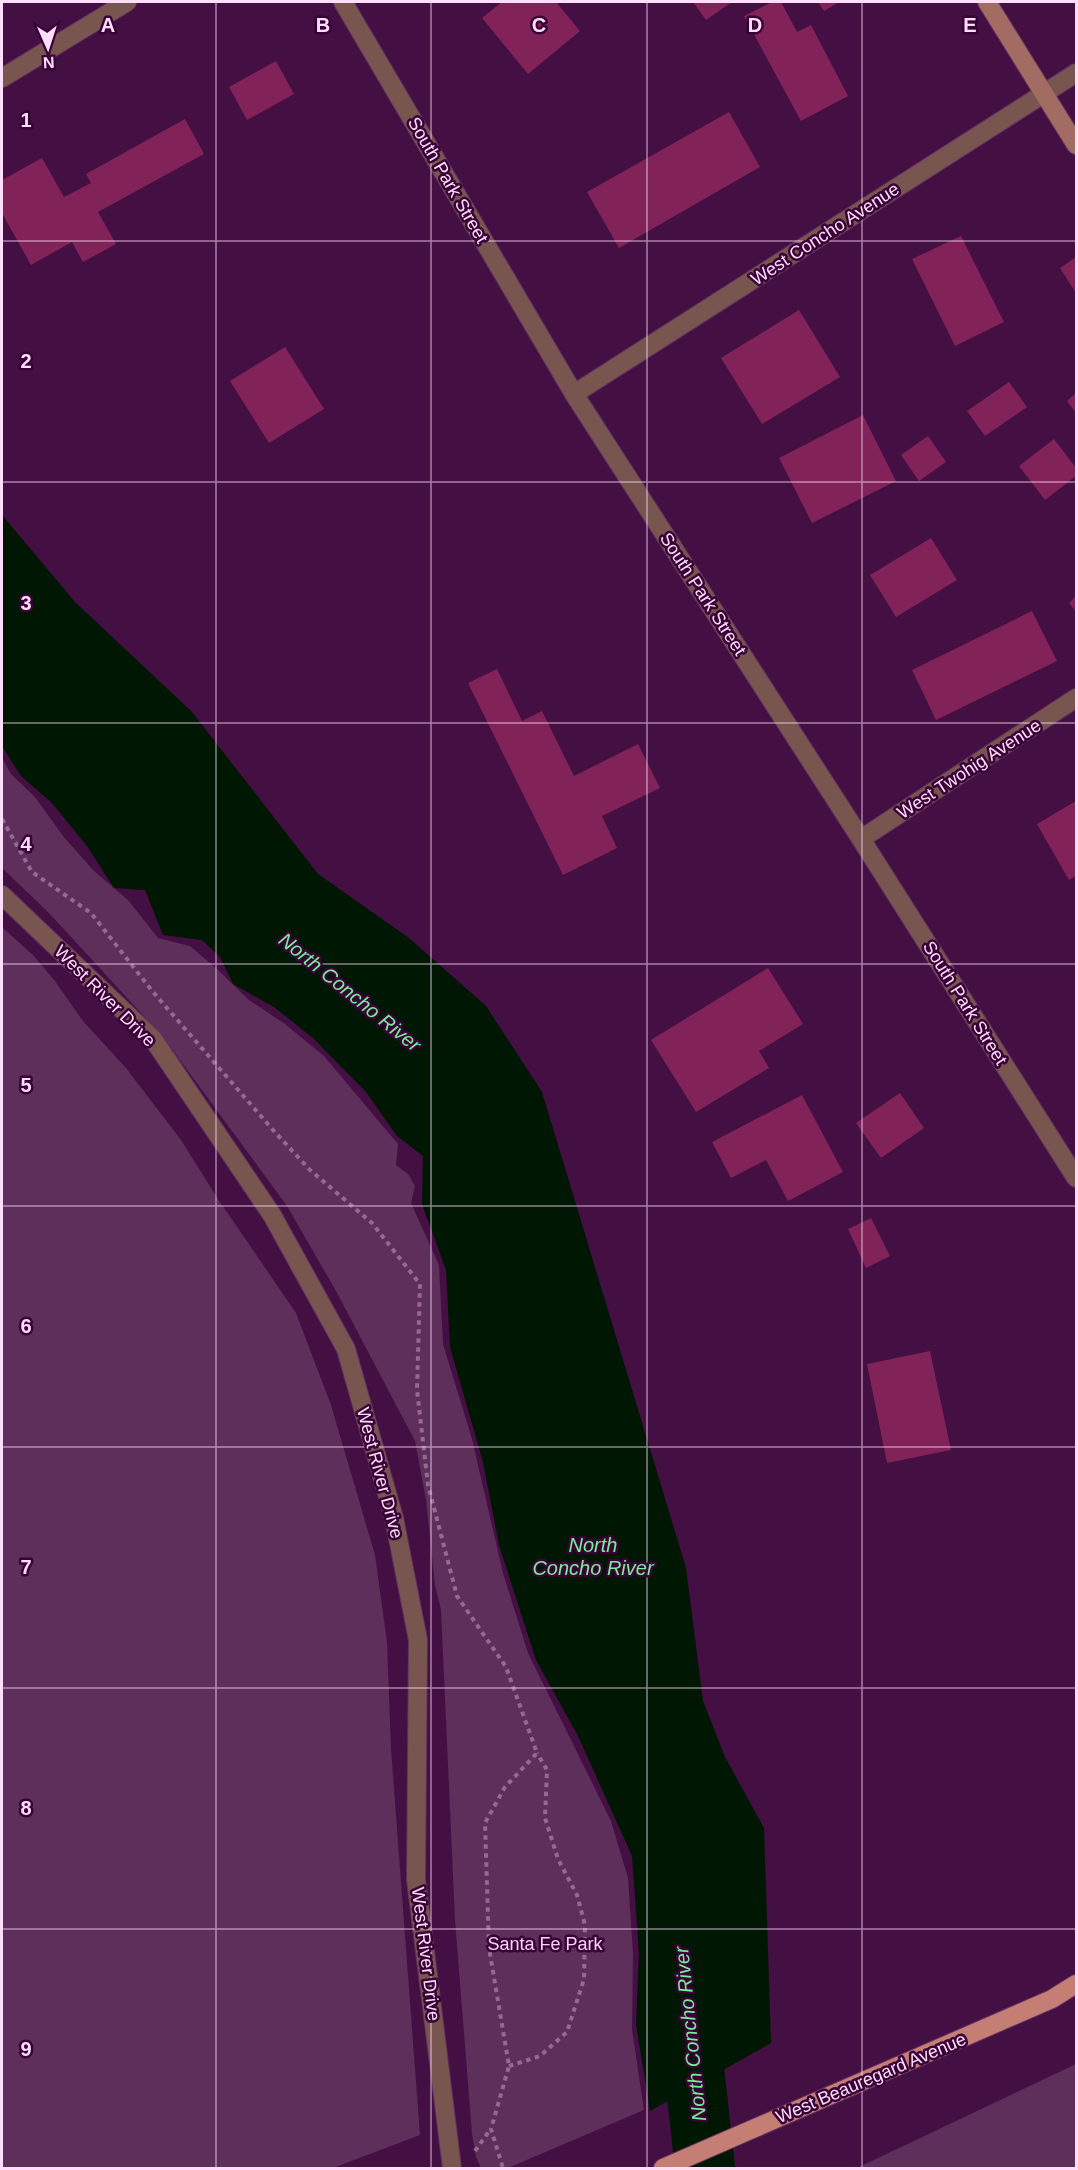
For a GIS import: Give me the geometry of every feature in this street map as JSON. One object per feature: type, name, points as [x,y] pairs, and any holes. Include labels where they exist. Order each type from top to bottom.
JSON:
[{"type":"main road","name":"West Beauregard Avenue","points":[[663,2169],[1052,2000],[1077,1984]]},
{"type":"street","points":[[2,78],[127,2]]},
{"type":"street","name":"South Park Street","points":[[343,2],[574,394],[1077,1178]]},
{"type":"street","points":[[987,2],[1077,145]]},
{"type":"street","name":"West Concho Avenue","points":[[574,394],[1077,73]]},
{"type":"street","name":"West Twohig Avenue","points":[[861,839],[1077,698]]},
{"type":"street","name":"West River Drive","points":[[2,895],[153,1039],[272,1215],[346,1349],[394,1518],[418,1640],[416,1879],[452,2169]]},
{"type":"path","points":[[509,2066],[540,2056],[567,2032],[584,1979],[585,1925],[577,1895],[558,1859],[545,1818],[547,1770],[537,1753]]},
{"type":"green space","name":"Santa Fe Park","points":[[2,758],[11,774],[35,797],[63,836],[94,871],[128,900],[158,938],[190,946],[249,1000],[285,1024],[324,1056],[398,1144],[396,1165],[408,1174],[415,1186],[411,1203],[439,1265],[443,1344],[472,1439],[503,1573],[528,1653],[611,1821],[628,1878],[633,1953],[632,2029],[644,2110],[508,2168],[481,2168],[476,2157],[472,2134],[455,1920],[441,1610],[435,1585],[426,1500],[415,1441],[336,1291],[287,1206],[163,1037],[49,913],[2,868]]},
{"type":"green space","points":[[2,927],[34,956],[83,1021],[126,1068],[181,1140],[218,1199],[296,1313],[331,1405],[375,1555],[387,1642],[391,1749],[420,2135],[333,2168],[2,2168]]},
{"type":"green space","points":[[1076,2064],[1076,2168],[857,2168]]},
{"type":"water","name":"North Concho River","points":[[2,515],[75,602],[192,712],[318,874],[409,938],[486,1006],[542,1092],[686,1568],[703,1701],[725,1757],[764,1828],[771,2043],[650,2111],[636,2024],[639,1953],[632,1856],[578,1736],[536,1660],[499,1545],[483,1462],[450,1347],[446,1270],[422,1204],[423,1156],[397,1136],[366,1092],[313,1038],[274,1007],[233,984],[220,957],[202,940],[163,935],[145,890],[114,888],[87,846],[52,803],[21,776],[2,746]]},
{"type":"building","points":[[502,2],[556,2],[580,31],[528,74],[482,18]]},
{"type":"building","points":[[693,2],[732,2],[706,20]]},
{"type":"building","points":[[772,2],[781,2],[797,32],[811,25],[848,96],[801,121],[744,16]]},
{"type":"building","points":[[818,2],[839,2],[824,11]]},
{"type":"building","points":[[276,61],[294,94],[247,120],[229,87]]},
{"type":"building","points":[[729,112],[760,167],[619,248],[587,192]]},
{"type":"building","points":[[185,119],[204,154],[98,212],[116,244],[83,262],[72,242],[31,265],[2,213],[2,180],[42,158],[64,197],[91,183],[86,174]]},
{"type":"building","points":[[961,236],[1004,322],[955,346],[912,259]]},
{"type":"building","points":[[1076,257],[1076,293],[1060,268]]},
{"type":"building","points":[[799,310],[840,377],[762,424],[721,358]]},
{"type":"building","points":[[285,347],[324,409],[269,443],[230,381]]},
{"type":"building","points":[[1009,382],[1027,407],[985,436],[967,411]]},
{"type":"building","points":[[1076,393],[1076,413],[1067,401]]},
{"type":"building","points":[[863,415],[896,481],[812,523],[779,458]]},
{"type":"building","points":[[928,436],[946,462],[919,481],[901,455]]},
{"type":"building","points":[[1054,439],[1076,468],[1076,476],[1045,500],[1019,466]]},
{"type":"building","points":[[931,538],[957,580],[896,617],[870,575]]},
{"type":"building","points":[[1076,596],[1076,612],[1069,603]]},
{"type":"building","points":[[1032,611],[1057,661],[936,720],[912,670]]},
{"type":"building","points":[[497,669],[522,721],[542,711],[574,776],[638,744],[660,788],[602,816],[617,848],[563,875],[468,683]]},
{"type":"building","points":[[1076,801],[1076,876],[1069,880],[1037,824]]},
{"type":"building","points":[[768,968],[803,1024],[759,1051],[769,1068],[696,1112],[651,1040]]},
{"type":"building","points":[[900,1093],[924,1128],[881,1158],[856,1123]]},
{"type":"building","points":[[802,1095],[843,1172],[788,1201],[766,1160],[731,1178],[712,1142]]},
{"type":"building","points":[[871,1218],[890,1256],[866,1268],[848,1229]]},
{"type":"building","points":[[930,1351],[951,1450],[887,1463],[867,1364]]},
{"type":"waterway","name":"North Concho River","points":[[687,2004],[705,2168]]}]
